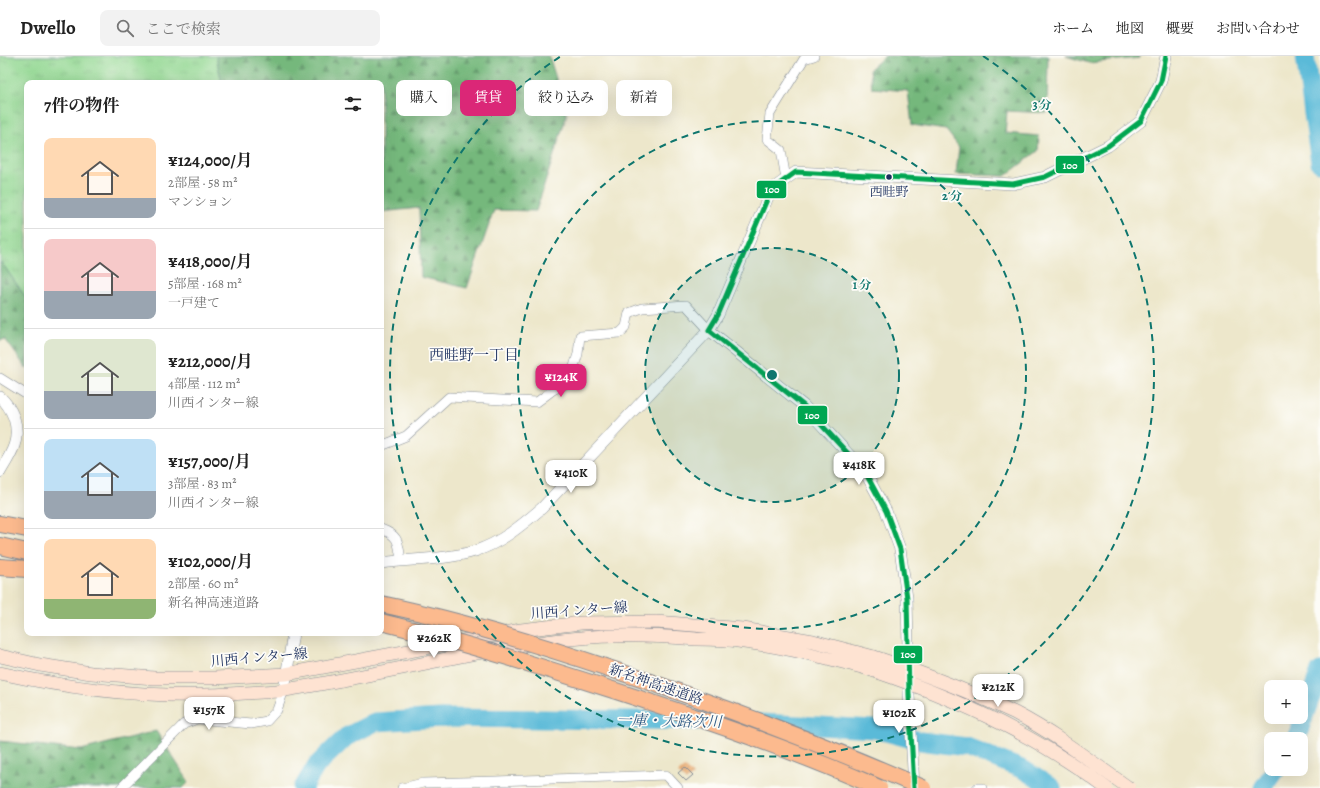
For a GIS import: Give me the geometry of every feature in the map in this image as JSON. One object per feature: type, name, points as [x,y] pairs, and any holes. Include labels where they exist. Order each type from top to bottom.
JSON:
[{"type":"highway","points":[[0,524],[24,528]]},
{"type":"highway","points":[[0,546],[24,551]]},
{"type":"highway","points":[[0,566],[24,569]]},
{"type":"highway","name":"新名神高速道路","points":[[384,604],[405,608],[506,636],[577,657],[679,691],[782,729],[922,788]]},
{"type":"highway","name":"新名神高速道路","points":[[384,623],[478,647],[687,714],[781,748],[879,788]]},
{"type":"main road","name":"川西インター線","points":[[0,656],[40,665],[91,673],[154,678],[215,678],[286,674],[521,630],[581,623],[656,622],[744,629],[812,641],[872,663],[953,685],[1016,714],[1078,751],[1129,788]]},
{"type":"main road","name":"川西インター線","points":[[0,673],[41,682],[155,696],[215,696],[284,690],[378,673],[458,656],[582,638],[657,636],[743,641],[813,655],[872,663],[904,681],[952,700],[1017,731],[1080,769],[1106,788]]},
{"type":"street","points":[[786,179],[781,150],[767,139],[770,114],[804,59],[814,56]]},
{"type":"street","points":[[384,563],[438,558],[475,551],[496,542],[522,525],[542,508],[709,330],[718,315],[771,190],[796,172],[1013,184],[1045,177],[1108,146],[1141,121],[1161,81],[1166,56]]},
{"type":"street","points":[[384,445],[406,436],[449,397],[537,402],[553,390],[569,382],[578,354],[580,336],[620,334],[626,327],[629,313],[642,308],[686,305],[709,330],[804,406],[865,472],[886,511],[900,549],[907,598],[909,695],[914,788]]},
{"type":"street","points":[[0,378],[24,393]]},
{"type":"street","points":[[0,397],[12,411],[17,427],[16,440],[11,454],[0,472]]},
{"type":"street","points":[[384,530],[391,533],[398,542],[401,560]]},
{"type":"street","points":[[121,788],[184,724],[197,719],[251,724],[267,721],[277,710],[284,690],[292,636]]},
{"type":"street","points":[[402,788],[424,782],[496,785],[666,775],[678,788]]},
{"type":"street","points":[[976,788],[982,788]]},
{"type":"green space","points":[[0,56],[216,56],[221,80],[24,80],[24,295],[0,263]]},
{"type":"green space","points":[[216,56],[549,56],[556,80],[524,80],[524,116],[566,116],[536,211],[494,210],[467,288],[421,277],[419,208],[384,212],[384,80],[221,80]]},
{"type":"green space","points":[[885,56],[1048,56],[1047,113],[1007,111],[1005,133],[1039,136],[1038,151],[1005,176],[956,174],[959,147],[946,130],[912,125],[908,91],[872,88],[870,69]]},
{"type":"green space","points":[[1066,56],[1140,56],[1140,58],[1089,63]]},
{"type":"green space","points":[[0,263],[2,263],[24,295],[24,365],[5,339],[0,341]]},
{"type":"green space","points":[[156,731],[189,782],[183,788],[0,788],[0,741],[81,750]]},
{"type":"building","points":[[685,767],[693,775],[686,781],[678,773]]},
{"type":"waterway","name":"一庫・大路次川","points":[[1305,56],[1320,163]]},
{"type":"waterway","name":"一庫・大路次川","points":[[1298,732],[1320,671]]},
{"type":"waterway","name":"一庫・大路次川","points":[[303,788],[316,766],[346,737],[375,722],[441,718],[722,721],[875,729],[920,741],[967,747],[1024,770],[1052,788]]},
{"type":"waterway","name":"一庫・大路次川","points":[[1263,788],[1271,776]]},
{"type":"transit line","name":"100","points":[[709,330],[718,315],[771,190],[796,172],[1013,184],[1045,177],[1108,146],[1141,121],[1161,81],[1166,56]]},
{"type":"transit line","name":"100","points":[[709,330],[804,406],[865,472],[886,511],[900,549],[907,598],[909,695],[914,788]]},
{"type":"place","name":"西畦野","points":[[889,177]]},
{"type":"district","name":"西畦野一丁目","points":[[474,355]]}]
